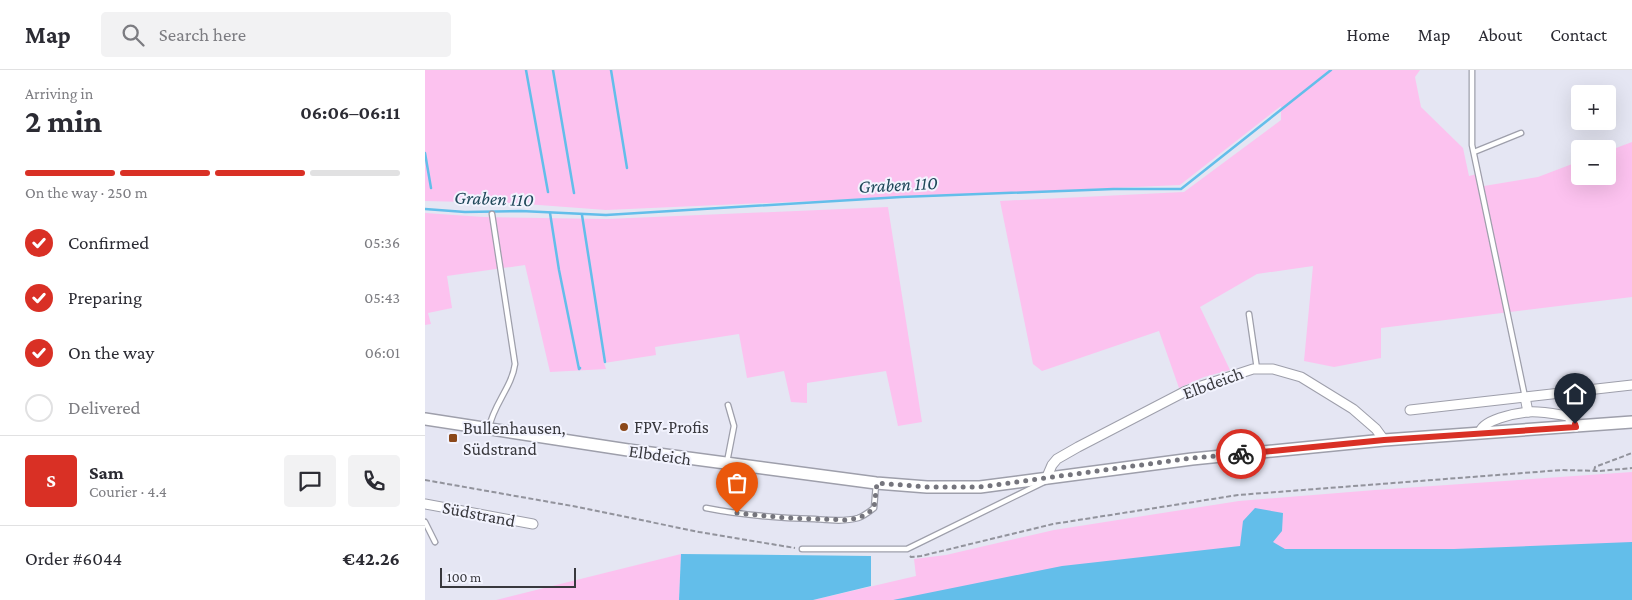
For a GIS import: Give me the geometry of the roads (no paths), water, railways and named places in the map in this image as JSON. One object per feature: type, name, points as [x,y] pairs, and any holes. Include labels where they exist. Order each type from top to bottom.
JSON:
[{"type":"street","name":"Elbdeich","points":[[1046,479],[1057,459],[1078,447],[1186,391],[1253,369],[1273,369],[1301,377],[1353,409],[1376,429],[1384,440]]},
{"type":"street","points":[[1410,410],[1525,396],[1632,386]]},
{"type":"street","points":[[1525,396],[1528,412]]},
{"type":"street","points":[[1480,434],[1479,431],[1483,426],[1492,421],[1528,412],[1568,416],[1576,427]]},
{"type":"street","name":"Elbdeich","points":[[425,419],[627,450],[877,483],[927,487],[980,487],[1192,458],[1384,440],[1632,422]]},
{"type":"street","name":"Südstrand","points":[[425,504],[533,524]]},
{"type":"lane","points":[[1472,70],[1472,144],[1525,396]]},
{"type":"lane","points":[[1474,152],[1521,133]]},
{"type":"lane","points":[[489,429],[492,417],[513,375],[515,364],[492,214]]},
{"type":"lane","points":[[1249,314],[1257,369]]},
{"type":"lane","points":[[726,463],[734,426],[728,405]]},
{"type":"lane","points":[[802,549],[907,549],[1035,488],[1046,479]]},
{"type":"lane","points":[[706,508],[788,518],[847,520],[867,514],[874,508],[877,483]]},
{"type":"lane","points":[[425,522],[435,542]]},
{"type":"water","points":[[1255,508],[1283,513],[1282,531],[1273,542],[1285,549],[1454,549],[1632,542],[1632,600],[893,600],[1062,566],[1240,546],[1243,521]]},
{"type":"water","points":[[681,554],[871,556],[871,586],[813,600],[679,600]]},
{"type":"waterway","points":[[526,70],[548,192]]},
{"type":"waterway","points":[[553,70],[574,193]]},
{"type":"waterway","points":[[611,70],[627,168]]},
{"type":"waterway","name":"Graben 110","points":[[425,209],[465,212],[521,211],[606,215],[901,197],[1114,189],[1181,189],[1331,70]]},
{"type":"waterway","points":[[425,153],[431,188]]},
{"type":"waterway","points":[[550,213],[559,270],[580,368]]},
{"type":"waterway","points":[[582,215],[605,362]]},
{"type":"place","name":"FPV-Profis","points":[[624,427]]},
{"type":"place","name":"Bullenhausen, Südstrand","points":[[453,438]]}]
